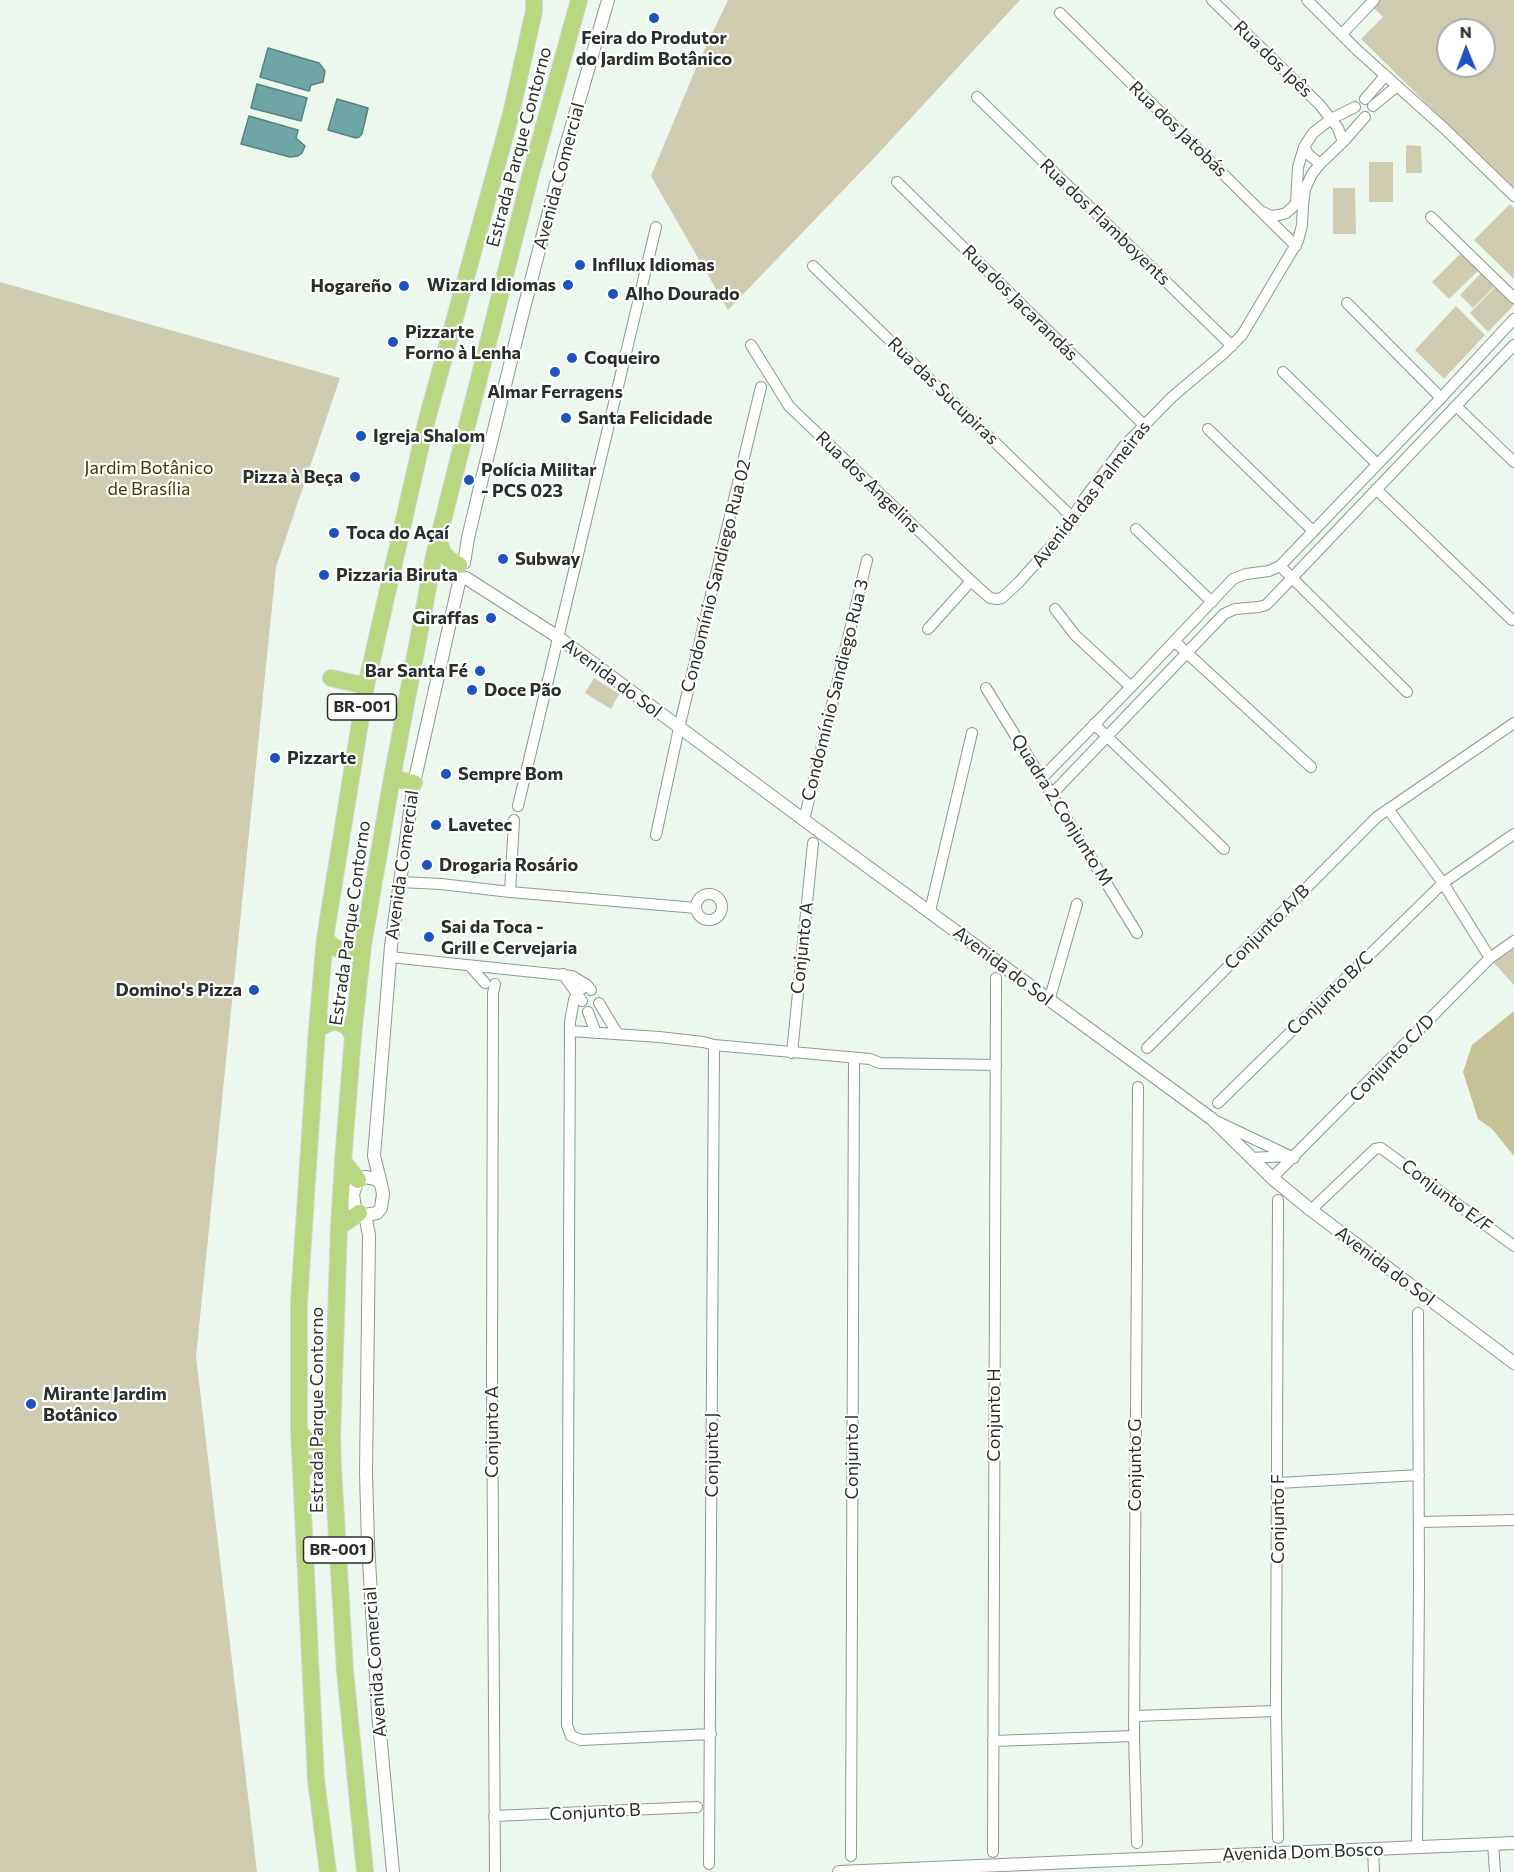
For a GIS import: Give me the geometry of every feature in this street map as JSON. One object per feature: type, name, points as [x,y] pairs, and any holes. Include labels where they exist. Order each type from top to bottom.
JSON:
[{"type":"highway","name":"Estrada Parque Contorno","points":[[365,1872],[345,1671],[332,1437],[343,1161],[363,945],[392,778],[438,539],[531,174],[579,0]]},
{"type":"highway","name":"Estrada Parque Contorno","points":[[328,1872],[316,1780],[299,1431],[299,1302],[325,938],[366,686],[426,423],[508,125],[536,4]]},
{"type":"highway","points":[[438,539],[443,553],[463,571]]},
{"type":"highway","points":[[431,571],[443,568],[463,571]]},
{"type":"highway","points":[[331,678],[366,686]]},
{"type":"highway","points":[[392,778],[414,783]]},
{"type":"highway","points":[[325,938],[331,945],[346,951],[355,950],[363,945]]},
{"type":"highway","points":[[317,1029],[331,1022],[338,1022],[348,1027],[353,1035]]},
{"type":"highway","points":[[343,1161],[369,1180]]},
{"type":"highway","points":[[339,1227],[367,1214]]},
{"type":"highway","points":[[299,1431],[311,1442],[320,1443],[332,1437]]},
{"type":"highway","points":[[301,1473],[311,1463],[318,1462],[333,1469]]},
{"type":"street","name":"Avenida Comercial","points":[[393,1872],[378,1712],[368,1544],[366,1473],[369,1235],[367,1214],[353,1201],[353,1194],[369,1180],[374,1156],[390,957],[414,783],[463,571],[468,538],[525,305],[564,153],[608,0]]},
{"type":"street","name":"Rua dos Ipês","points":[[1212,0],[1319,104],[1331,119]]},
{"type":"street","points":[[1307,0],[1514,196]]},
{"type":"street","points":[[1342,34],[1374,0]]},
{"type":"street","name":"Rua dos Jatobás","points":[[1060,14],[1267,214],[1294,243]]},
{"type":"street","points":[[1385,76],[1370,101],[1397,86]]},
{"type":"street","name":"Rua dos Flamboyents","points":[[977,98],[1232,346]]},
{"type":"street","name":"Avenida das Palmeiras","points":[[1294,243],[1298,167],[1304,147],[1317,129],[1355,107]]},
{"type":"street","name":"Avenida das Palmeiras","points":[[1002,598],[1063,533],[1105,470],[1143,424],[1242,335],[1302,225],[1305,189],[1312,174],[1365,117]]},
{"type":"street","points":[[1331,119],[1338,128],[1343,142]]},
{"type":"street","points":[[1304,147],[1308,154],[1320,164]]},
{"type":"street","name":"Rua dos Jacarandás","points":[[897,182],[1143,424]]},
{"type":"street","points":[[1267,214],[1286,213],[1296,204]]},
{"type":"street","points":[[1431,217],[1514,298]]},
{"type":"street","points":[[518,806],[656,227]]},
{"type":"street","name":"Rua das Sucupiras","points":[[813,266],[1072,517]]},
{"type":"street","points":[[1347,303],[1441,398]]},
{"type":"street","points":[[1042,778],[1233,579],[1246,574],[1269,571],[1280,566],[1514,319]]},
{"type":"street","name":"Rua dos Angelins","points":[[751,345],[789,406],[971,581],[990,598],[1002,598]]},
{"type":"street","points":[[1052,794],[1229,611],[1266,605],[1514,345]]},
{"type":"street","points":[[1283,372],[1377,464]]},
{"type":"street","name":"Condomínio Sandiego Rua 02","points":[[656,835],[679,728],[761,387]]},
{"type":"street","points":[[1456,406],[1514,462]]},
{"type":"street","points":[[1412,428],[1424,440]]},
{"type":"street","points":[[1208,429],[1313,531]]},
{"type":"street","points":[[1376,489],[1512,620]]},
{"type":"street","points":[[1341,502],[1353,513]]},
{"type":"street","points":[[1136,529],[1212,602]]},
{"type":"street","name":"Condomínio Sandiego Rua 3","points":[[804,820],[867,560]]},
{"type":"street","points":[[1280,566],[1407,692]]},
{"type":"street","name":"Avenida do Sol","points":[[463,571],[478,586],[558,637],[1212,1119],[1272,1178],[1311,1210],[1514,1363]]},
{"type":"street","points":[[928,629],[971,581]]},
{"type":"street","points":[[1055,609],[1075,635],[1131,687]]},
{"type":"street","points":[[1174,641],[1311,767]]},
{"type":"street","name":"Quadra 2 Conjunto M","points":[[986,688],[1137,933]]},
{"type":"street","name":"Conjunto A/B","points":[[1147,1048],[1365,828],[1388,808],[1514,723]]},
{"type":"street","points":[[1094,724],[1224,849]]},
{"type":"street","points":[[930,911],[972,733]]},
{"type":"street","points":[[1388,808],[1443,883],[1490,958]]},
{"type":"street","points":[[510,892],[514,820]]},
{"type":"street","name":"Conjunto B/C","points":[[1218,1103],[1443,883],[1514,834]]},
{"type":"street","name":"Conjunto A","points":[[792,1053],[813,843]]},
{"type":"street","points":[[400,882],[696,908]]},
{"type":"street","points":[[1049,1001],[1077,904]]},
{"type":"street","name":"Conjunto C/D","points":[[1272,1178],[1490,958],[1514,941]]},
{"type":"street","points":[[390,957],[470,966],[492,981],[563,974],[572,976],[589,988],[583,1002]]},
{"type":"street","points":[[470,966],[492,981]]},
{"type":"street","points":[[563,974],[583,1002],[596,1033]]},
{"type":"street","name":"Conjunto H","points":[[993,1852],[996,978]]},
{"type":"street","name":"Conjunto A","points":[[492,981],[495,1872]]},
{"type":"street","points":[[583,1002],[574,1000],[571,1031],[567,1725],[571,1736],[580,1740],[711,1734]]},
{"type":"street","points":[[599,1002],[617,1033]]},
{"type":"street","points":[[571,1031],[617,1033],[714,1045],[870,1059],[880,1063],[996,1062]]},
{"type":"street","name":"Conjunto J","points":[[709,1864],[714,1045]]},
{"type":"street","name":"Conjunto I","points":[[851,1856],[854,1058]]},
{"type":"street","name":"Conjunto G","points":[[1137,1844],[1134,1736],[1138,1087]]},
{"type":"street","points":[[1212,1119],[1291,1157]]},
{"type":"street","points":[[1258,1142],[1251,1143],[1247,1154],[1291,1157]]},
{"type":"street","name":"Conjunto E/F","points":[[1311,1210],[1378,1148],[1384,1149],[1514,1246]]},
{"type":"street","name":"Avenida Comercial","points":[[367,1214],[383,1202],[369,1180],[374,1156]]},
{"type":"street","name":"Conjunto F","points":[[1278,1200],[1276,1710],[1278,1838]]},
{"type":"street","points":[[1418,1313],[1418,1847]]},
{"type":"street","points":[[1278,1483],[1419,1475]]},
{"type":"street","points":[[1419,1522],[1514,1520]]},
{"type":"street","points":[[1135,1716],[1276,1710]]},
{"type":"street","points":[[993,1741],[1134,1736]]},
{"type":"street","name":"Conjunto B","points":[[494,1816],[697,1807]]},
{"type":"street","name":"Avenida Dom Bosco","points":[[839,1872],[1514,1842]]},
{"type":"street","points":[[1493,1843],[1495,1872]]},
{"type":"street","points":[[1373,1849],[1374,1872]]},
{"type":"green space","points":[[728,0],[1020,0],[875,157],[728,310],[651,176],[696,68]]},
{"type":"green space","points":[[1380,0],[1514,0],[1514,190],[1361,39],[1383,17],[1373,7]]},
{"type":"green space","points":[[1406,145],[1421,146],[1422,173],[1406,173]]},
{"type":"green space","points":[[1369,162],[1393,162],[1393,202],[1369,202]]},
{"type":"green space","points":[[1333,188],[1355,188],[1356,234],[1333,234]]},
{"type":"green space","points":[[1510,204],[1514,208],[1514,279],[1474,240]]},
{"type":"green space","points":[[1462,252],[1480,269],[1449,299],[1432,282]]},
{"type":"green space","points":[[1483,271],[1496,285],[1473,308],[1460,295]]},
{"type":"green space","name":"Jardim Botânico de Brasília","points":[[0,282],[340,378],[276,567],[196,1357],[257,1872],[0,1872]]},
{"type":"green space","points":[[1497,285],[1514,302],[1514,305],[1488,332],[1470,313]]},
{"type":"green space","points":[[1456,306],[1485,335],[1444,379],[1415,350]]},
{"type":"green space","points":[[594,678],[619,694],[611,709],[585,693]]},
{"type":"green space","points":[[1514,945],[1514,985],[1494,963],[1503,952]]},
{"type":"shaded area","points":[[1514,1011],[1514,1156],[1492,1129],[1478,1119],[1463,1072],[1472,1045]]},
{"type":"water","points":[[268,48],[319,63],[325,71],[323,82],[311,85],[309,91],[260,77]]},
{"type":"water","points":[[257,84],[307,98],[301,121],[251,108]]},
{"type":"water","points":[[337,99],[368,108],[362,134],[359,137],[328,130]]},
{"type":"water","points":[[249,116],[298,130],[296,138],[305,146],[302,153],[290,157],[241,144]]},
{"type":"place","name":"Feira do Produtor do Jardim Botânico","points":[[654,18]]},
{"type":"place","name":"Infllux Idiomas","points":[[580,265]]},
{"type":"place","name":"Wizard Idiomas","points":[[568,285]]},
{"type":"place","name":"Hogareño","points":[[404,286]]},
{"type":"place","name":"Alho Dourado","points":[[613,294]]},
{"type":"place","name":"Pizzarte Forno à Lenha","points":[[393,342]]},
{"type":"place","name":"Coqueiro","points":[[572,358]]},
{"type":"place","name":"Almar Ferragens","points":[[555,372]]},
{"type":"place","name":"Santa Felicidade","points":[[566,418]]},
{"type":"place","name":"Igreja Shalom","points":[[361,436]]},
{"type":"place","name":"Pizza à Beça","points":[[355,477]]},
{"type":"place","name":"Polícia Militar - PCS 023","points":[[469,480]]},
{"type":"place","name":"Toca do Açaí","points":[[334,533]]},
{"type":"place","name":"Subway","points":[[503,559]]},
{"type":"place","name":"Pizzaria Biruta","points":[[324,575]]},
{"type":"place","name":"Giraffas","points":[[491,618]]},
{"type":"place","name":"Bar Santa Fé","points":[[480,671]]},
{"type":"place","name":"Doce Pão","points":[[472,690]]},
{"type":"place","name":"Pizzarte","points":[[275,758]]},
{"type":"place","name":"Sempre Bom","points":[[446,774]]},
{"type":"place","name":"Lavetec","points":[[436,825]]},
{"type":"place","name":"Drogaria Rosário","points":[[427,865]]},
{"type":"place","name":"Sai da Toca - Grill e Cervejaria","points":[[429,937]]},
{"type":"place","name":"Domino's Pizza","points":[[254,990]]},
{"type":"place","name":"Mirante Jardim Botânico","points":[[31,1404]]}]
